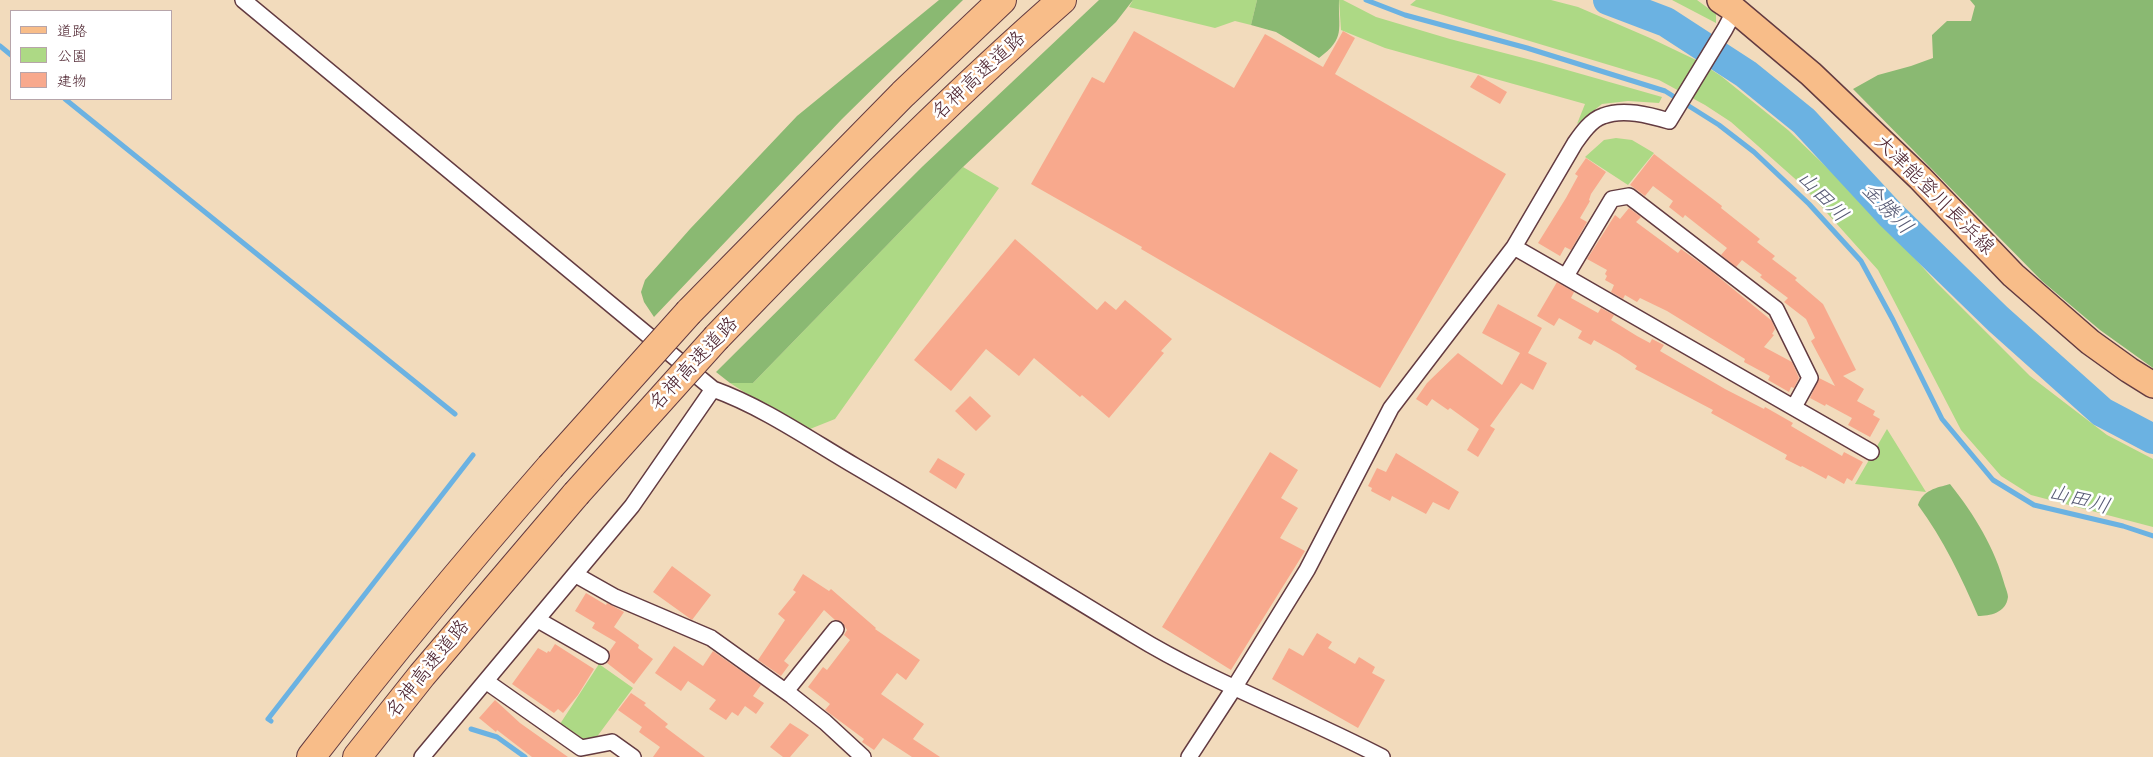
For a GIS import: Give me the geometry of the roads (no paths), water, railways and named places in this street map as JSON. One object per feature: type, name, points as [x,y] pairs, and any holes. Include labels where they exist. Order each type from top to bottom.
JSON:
[{"type":"highway","name":"名神高速道路","points":[[311,757],[457,574],[689,312],[903,94],[1002,0]]},
{"type":"highway","name":"名神高速道路","points":[[357,757],[422,674],[576,494],[717,337],[808,243],[929,124],[1010,46],[1062,0]]},
{"type":"main road","name":"大津能登川長浜線","points":[[1727,13],[1811,74],[1900,158],[2013,275],[2090,342],[2153,385]]},
{"type":"street","points":[[243,0],[713,389],[737,398],[957,525],[1136,637],[1234,688],[1382,757]]},
{"type":"street","points":[[1189,757],[1307,570],[1391,408],[1514,247],[1575,143],[1586,128],[1603,116],[1644,114],[1669,121],[1691,84],[1727,13]]},
{"type":"street","points":[[1566,276],[1612,199],[1629,196],[1776,309],[1810,378],[1794,407]]},
{"type":"street","points":[[1514,247],[1871,452]]},
{"type":"street","points":[[422,757],[487,682],[632,506],[713,389]]},
{"type":"street","points":[[576,574],[616,597],[711,638],[786,691],[825,722],[863,757]]},
{"type":"street","points":[[538,620],[601,656]]},
{"type":"street","points":[[786,691],[836,629]]},
{"type":"street","points":[[487,682],[581,748],[612,742],[633,757]]},
{"type":"waterway","name":"山田川","points":[[1366,0],[1405,15],[1527,48],[1665,91],[1719,125],[1754,152],[1809,204],[1861,261],[1893,320],[1942,419],[1993,480],[2034,505],[2123,526],[2153,536]]},
{"type":"waterway","name":"金勝川","points":[[1608,0],[1666,22],[1746,74],[1804,121],[1891,215],[1998,319],[2102,412],[2153,439]]},
{"type":"waterway","points":[[0,46],[10,54]]},
{"type":"waterway","points":[[66,100],[455,414]]},
{"type":"waterway","points":[[271,721],[268,719],[473,455]]},
{"type":"waterway","points":[[471,729],[497,737],[525,757]]}]
